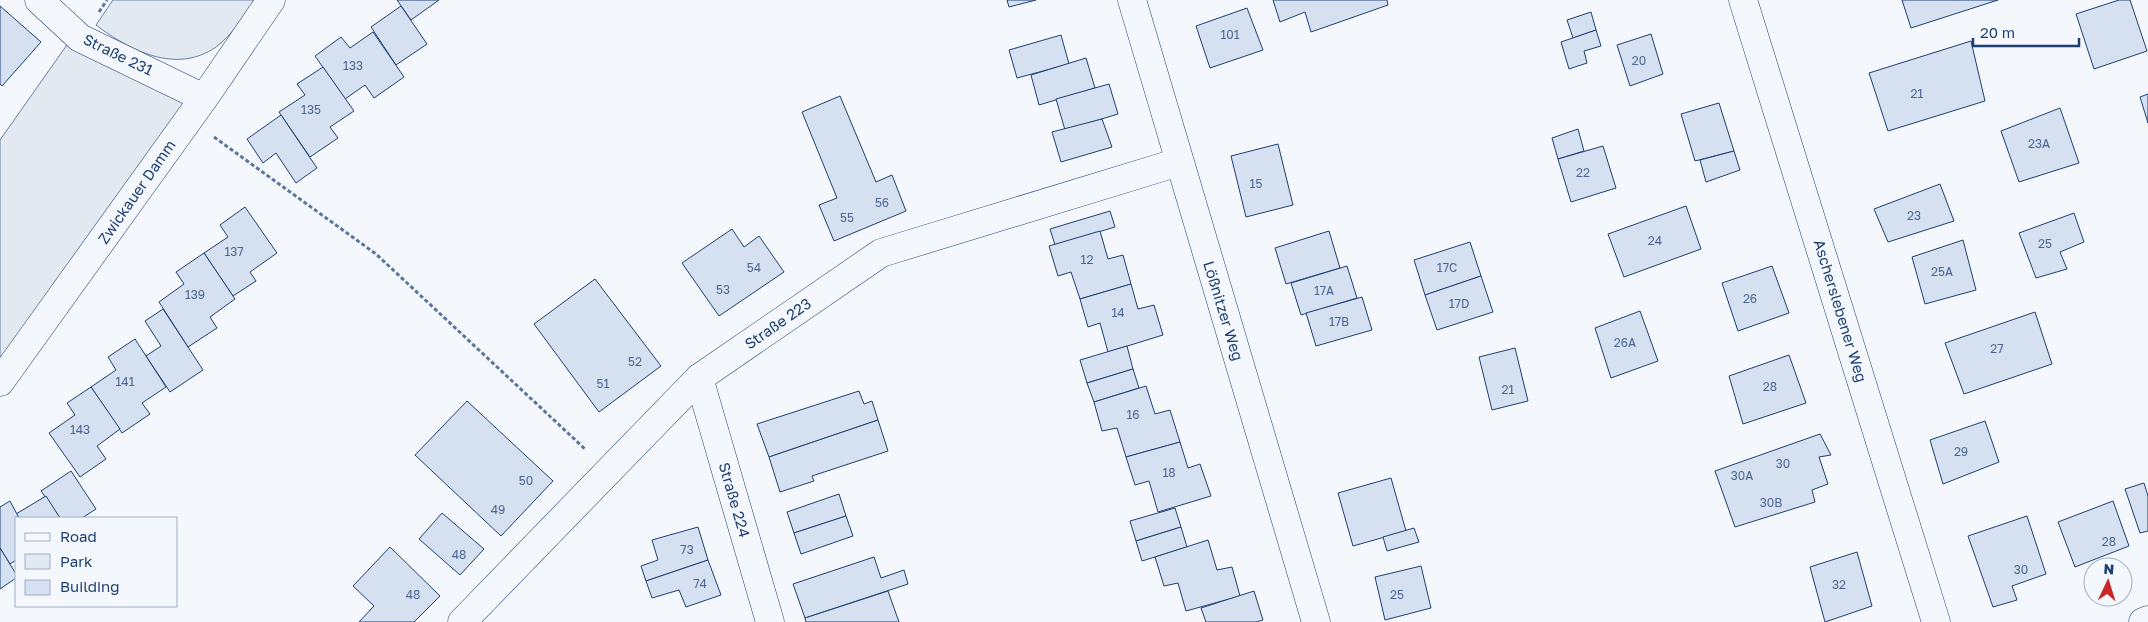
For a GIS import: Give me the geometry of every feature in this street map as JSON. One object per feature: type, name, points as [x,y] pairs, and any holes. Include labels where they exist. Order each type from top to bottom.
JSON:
[{"type":"street","name":"Straße 231","points":[[39,0],[80,38],[204,98]]},
{"type":"street","name":"Zwickauer Damm","points":[[0,382],[204,98],[271,0]]},
{"type":"street","name":"Lößnitzer Weg","points":[[1132,0],[1316,622]]},
{"type":"street","name":"Ascherslebener Weg","points":[[1743,0],[1936,622]]},
{"type":"street","name":"Straße 223","points":[[462,622],[610,472],[699,378],[881,253],[1179,162]]},
{"type":"street","name":"Straße 224","points":[[699,378],[770,622]]},
{"type":"street","points":[[2143,622],[2148,620]]},
{"type":"path","points":[[208,133],[376,254],[610,472]]},
{"type":"green space","points":[[113,0],[256,0],[233,31],[216,47],[201,55],[185,59],[169,59],[153,56],[138,50],[123,43],[96,25]]},
{"type":"green space","points":[[69,42],[187,101],[0,362],[0,140]]},
{"type":"building","points":[[397,0],[439,0],[411,20]]},
{"type":"building","points":[[1007,0],[1036,0],[1009,7]]},
{"type":"building","points":[[1273,0],[1387,0],[1388,5],[1311,32],[1305,12],[1280,22]]},
{"type":"building","points":[[1902,0],[1998,0],[1911,28]]},
{"type":"building","points":[[2119,0],[2130,0],[2147,51],[2094,69],[2076,14]]},
{"type":"building","points":[[0,6],[41,42],[2,86],[0,84]]},
{"type":"building","points":[[401,6],[427,44],[396,65],[371,27]]},
{"type":"building","points":[[1247,8],[1263,50],[1210,68],[1196,26]]},
{"type":"building","points":[[1591,12],[1596,30],[1573,38],[1567,20]]},
{"type":"building","points":[[1596,30],[1601,46],[1584,51],[1587,63],[1569,69],[1561,42]]},
{"type":"building","points":[[373,32],[404,77],[374,98],[365,85],[345,99],[315,56],[341,37],[350,48]]},
{"type":"building","points":[[1651,34],[1663,74],[1630,86],[1617,45]]},
{"type":"building","points":[[1061,35],[1069,64],[1017,78],[1009,50]]},
{"type":"building","points":[[1971,41],[1985,101],[1888,131],[1869,73]]},
{"type":"building","points":[[1086,58],[1095,88],[1039,105],[1031,75]]},
{"type":"building","points":[[323,67],[354,111],[330,127],[338,138],[310,157],[279,112],[305,95],[297,84]]},
{"type":"building","points":[[1109,84],[1118,114],[1065,130],[1056,99]]},
{"type":"building","points":[[2148,94],[2148,123],[2140,97]]},
{"type":"building","points":[[840,96],[876,182],[892,175],[906,211],[834,241],[819,205],[837,198],[802,112]]},
{"type":"building","points":[[1719,103],[1734,151],[1695,161],[1681,114]]},
{"type":"building","points":[[2060,108],[2079,163],[2019,182],[2001,131]]},
{"type":"building","points":[[281,115],[317,168],[296,183],[276,153],[263,163],[247,139]]},
{"type":"building","points":[[1102,119],[1112,147],[1061,162],[1052,132]]},
{"type":"building","points":[[1578,129],[1584,151],[1558,159],[1552,138]]},
{"type":"building","points":[[1278,144],[1293,205],[1246,217],[1231,156]]},
{"type":"building","points":[[1603,146],[1616,188],[1571,202],[1558,159]]},
{"type":"building","points":[[1734,151],[1740,170],[1706,182],[1700,160]]},
{"type":"building","points":[[1940,184],[1954,221],[1888,242],[1874,209]]},
{"type":"building","points":[[1686,206],[1701,249],[1624,277],[1608,234]]},
{"type":"building","points":[[245,207],[277,253],[250,272],[256,281],[233,296],[204,253],[228,237],[220,225]]},
{"type":"building","points":[[1110,211],[1115,227],[1055,245],[1050,229]]},
{"type":"building","points":[[2074,213],[2084,242],[2060,252],[2067,269],[2036,278],[2019,233]]},
{"type":"building","points":[[732,229],[744,247],[759,236],[784,272],[719,316],[682,263]]},
{"type":"building","points":[[1100,231],[1108,259],[1123,255],[1131,284],[1080,299],[1071,272],[1058,276],[1049,246]]},
{"type":"building","points":[[1329,231],[1340,268],[1286,284],[1275,248]]},
{"type":"building","points":[[1963,240],[1976,290],[1925,304],[1912,257]]},
{"type":"building","points":[[1470,242],[1481,276],[1425,295],[1414,260]]},
{"type":"building","points":[[204,253],[235,299],[210,317],[217,328],[188,347],[159,302],[184,284],[176,272]]},
{"type":"building","points":[[1347,266],[1357,298],[1301,315],[1291,283]]},
{"type":"building","points":[[1772,266],[1789,313],[1738,331],[1722,283]]},
{"type":"building","points":[[1481,276],[1493,312],[1437,330],[1425,295]]},
{"type":"building","points":[[595,279],[661,366],[599,412],[534,324]]},
{"type":"building","points":[[1131,284],[1138,309],[1154,305],[1163,335],[1108,352],[1100,323],[1088,327],[1080,299]]},
{"type":"building","points":[[1362,297],[1372,330],[1316,346],[1306,313]]},
{"type":"building","points":[[163,309],[203,370],[170,392],[146,356],[161,346],[145,321]]},
{"type":"building","points":[[1640,311],[1658,361],[1611,378],[1595,328]]},
{"type":"building","points":[[2035,312],[2052,364],[1964,394],[1945,343]]},
{"type":"building","points":[[135,339],[166,387],[142,403],[150,414],[122,433],[91,387],[116,370],[108,357]]},
{"type":"building","points":[[1127,346],[1133,369],[1087,383],[1080,360]]},
{"type":"building","points":[[1515,348],[1528,401],[1492,410],[1479,357]]},
{"type":"building","points":[[1789,355],[1806,403],[1743,424],[1729,376]]},
{"type":"building","points":[[1133,369],[1139,388],[1094,402],[1087,383]]},
{"type":"building","points":[[1146,386],[1155,414],[1170,410],[1180,442],[1126,457],[1117,428],[1102,431],[1094,402]]},
{"type":"building","points":[[91,387],[120,429],[97,446],[106,459],[80,477],[49,433],[75,415],[67,403]]},
{"type":"building","points":[[859,391],[864,404],[872,401],[878,420],[769,457],[757,424]]},
{"type":"building","points":[[467,401],[553,481],[501,536],[415,455]]},
{"type":"building","points":[[878,420],[888,451],[812,476],[814,481],[780,492],[769,457]]},
{"type":"building","points":[[1985,421],[1999,462],[1943,484],[1930,440]]},
{"type":"building","points":[[1820,434],[1831,455],[1819,457],[1828,484],[1812,490],[1815,502],[1735,527],[1715,471]]},
{"type":"building","points":[[1180,442],[1188,468],[1200,464],[1211,496],[1158,512],[1149,481],[1135,485],[1126,457]]},
{"type":"building","points":[[71,471],[96,509],[84,517],[59,517],[41,491]]},
{"type":"building","points":[[1391,478],[1406,531],[1353,546],[1338,493]]},
{"type":"building","points":[[2144,483],[2148,496],[2148,531],[2140,533],[2125,489]]},
{"type":"building","points":[[839,494],[846,516],[794,533],[787,512]]},
{"type":"building","points":[[46,496],[59,517],[18,517],[16,514]]},
{"type":"building","points":[[10,501],[18,517],[15,517],[15,561],[10,564],[0,548],[0,507]]},
{"type":"building","points":[[2113,501],[2129,546],[2101,557],[2083,557],[2083,564],[2075,567],[2058,522]]},
{"type":"building","points":[[1175,508],[1181,527],[1136,541],[1130,521]]},
{"type":"building","points":[[442,513],[484,549],[460,575],[419,539]]},
{"type":"building","points":[[846,516],[853,536],[801,554],[794,533]]},
{"type":"building","points":[[2027,516],[2046,574],[2012,586],[2017,600],[1993,607],[1968,536]]},
{"type":"building","points":[[698,527],[708,560],[646,581],[641,566],[658,560],[652,540]]},
{"type":"building","points":[[1181,527],[1187,547],[1142,561],[1136,541]]},
{"type":"building","points":[[1414,528],[1419,542],[1387,551],[1383,537]]},
{"type":"building","points":[[1208,540],[1217,570],[1232,567],[1240,596],[1186,611],[1178,583],[1164,586],[1155,557]]},
{"type":"building","points":[[390,547],[440,596],[414,622],[359,622],[374,606],[353,586]]},
{"type":"building","points":[[0,548],[15,572],[15,579],[0,589]]},
{"type":"building","points":[[1857,552],[1872,606],[1825,622],[1810,567]]},
{"type":"building","points":[[874,557],[881,578],[904,570],[908,584],[805,618],[793,584]]},
{"type":"building","points":[[708,560],[721,595],[686,607],[679,590],[652,598],[646,581]]},
{"type":"building","points":[[1421,566],[1431,608],[1385,620],[1375,577]]},
{"type":"building","points":[[888,591],[899,622],[806,622],[805,618]]},
{"type":"building","points":[[1254,591],[1263,620],[1256,622],[1206,622],[1201,608]]}]
